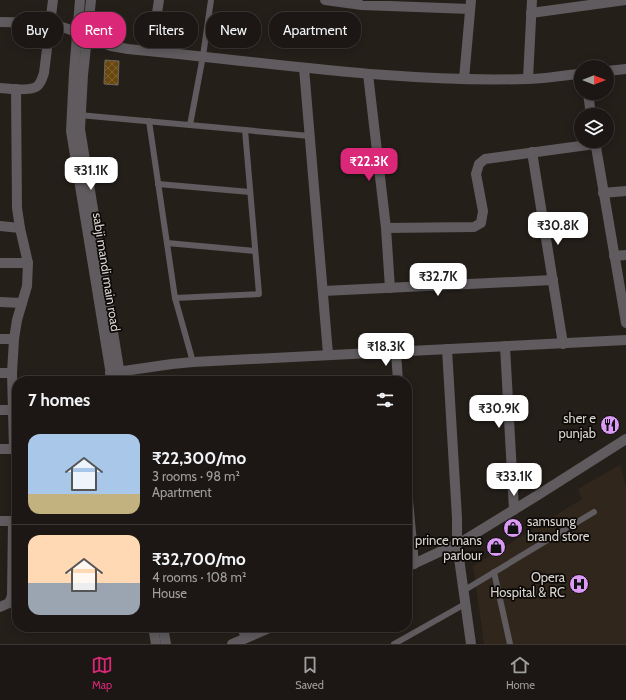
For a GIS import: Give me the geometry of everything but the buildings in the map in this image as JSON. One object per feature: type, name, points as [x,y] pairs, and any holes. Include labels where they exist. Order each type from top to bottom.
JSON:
[{"type":"street","points":[[51,12],[53,0]]},
{"type":"street","name":"sabji mandi main road","points":[[79,12],[80,0]]},
{"type":"street","points":[[90,12],[91,0]]},
{"type":"street","points":[[151,51],[159,0]]},
{"type":"street","points":[[325,0],[362,5],[470,4],[464,79]]},
{"type":"street","points":[[528,79],[532,0]]},
{"type":"street","points":[[531,13],[626,0]]},
{"type":"street","points":[[0,22],[12,22]]},
{"type":"street","points":[[0,88],[16,89],[37,87],[42,81],[47,48]]},
{"type":"street","name":"sabji mandi main road","points":[[77,48],[76,115],[70,131],[116,376]]},
{"type":"street","points":[[76,115],[85,48]]},
{"type":"street","points":[[126,48],[368,74],[464,79],[528,79],[574,75]]},
{"type":"street","points":[[304,68],[328,354]]},
{"type":"street","points":[[614,70],[626,69]]},
{"type":"street","points":[[368,74],[386,228],[390,288]]},
{"type":"street","points":[[12,376],[14,340],[17,320],[27,286],[28,263],[17,208],[16,89]]},
{"type":"street","points":[[386,228],[474,227],[480,223],[483,211],[476,174],[479,164],[485,160],[574,145]]},
{"type":"street","points":[[596,148],[626,323]]},
{"type":"street","points":[[532,152],[563,344]]},
{"type":"street","points":[[603,193],[626,191]]},
{"type":"street","points":[[0,226],[20,228]]},
{"type":"street","points":[[614,256],[626,254]]},
{"type":"street","points":[[0,263],[28,263]]},
{"type":"street","points":[[323,291],[553,280]]},
{"type":"street","points":[[0,302],[22,303]]},
{"type":"street","points":[[0,339],[14,340]]},
{"type":"street","points":[[120,376],[172,364],[193,362],[626,340]]},
{"type":"street","points":[[505,346],[514,510]]},
{"type":"street","points":[[447,349],[457,544],[471,644]]},
{"type":"street","points":[[396,352],[398,376]]},
{"type":"street","points":[[0,373],[12,373]]},
{"type":"street","points":[[0,410],[12,410]]},
{"type":"street","points":[[412,564],[457,544],[514,510],[626,438]]},
{"type":"street","points":[[0,449],[12,449]]},
{"type":"street","points":[[0,521],[12,521]]},
{"type":"street","points":[[0,607],[9,603],[12,596]]},
{"type":"street","points":[[154,632],[156,644]]},
{"type":"street","points":[[164,632],[166,644]]},
{"type":"street","points":[[232,644],[248,641],[263,632]]},
{"type":"lane","points":[[190,125],[203,56],[210,0]]},
{"type":"lane","points":[[76,115],[310,136]]},
{"type":"lane","points":[[148,121],[175,298],[193,362]]},
{"type":"lane","points":[[175,298],[259,294],[245,130]]},
{"type":"lane","points":[[158,184],[250,192]]},
{"type":"lane","points":[[167,243],[255,251]]},
{"type":"lane","points":[[463,591],[594,512]]},
{"type":"lane","points":[[494,572],[510,644]]},
{"type":"lane","points":[[394,644],[465,604]]},
{"type":"shaded area","points":[[620,465],[626,486],[626,644],[484,644],[473,566],[582,499],[578,489]]},
{"type":"place","name":"sher e punjab","points":[[610,425]]},
{"type":"place","name":"samsung brand store","points":[[513,528]]},
{"type":"place","name":"prince mans parlour","points":[[496,547]]},
{"type":"place","name":"Opera Hospital & RC","points":[[579,584]]}]
